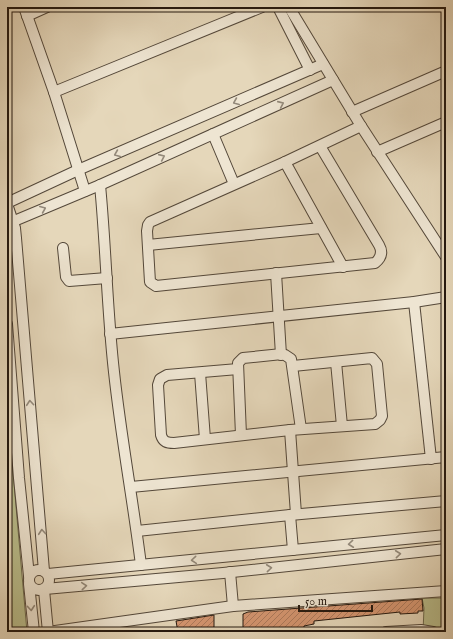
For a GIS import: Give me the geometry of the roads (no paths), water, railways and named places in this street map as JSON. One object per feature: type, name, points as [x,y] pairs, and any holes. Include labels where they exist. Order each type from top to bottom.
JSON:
[{"type":"street","points":[[47,7],[26,11],[54,92],[85,191]]},
{"type":"street","points":[[54,92],[262,7]]},
{"type":"street","points":[[278,7],[310,70]]},
{"type":"street","points":[[290,7],[377,152],[446,256]]},
{"type":"street","points":[[323,64],[78,170],[7,204],[10,223],[16,238],[46,572],[50,580],[49,584],[44,590],[48,632],[234,606],[446,591]]},
{"type":"street","points":[[352,112],[446,72]]},
{"type":"street","points":[[10,223],[100,185],[333,80]]},
{"type":"street","points":[[377,152],[446,122]]},
{"type":"street","points":[[320,146],[381,249],[380,257],[375,263],[156,286],[152,284],[150,280],[147,228],[150,222],[286,162],[361,126]]},
{"type":"street","points":[[213,134],[234,184]]},
{"type":"street","points":[[286,162],[343,267]]},
{"type":"street","points":[[100,185],[110,334],[115,382],[141,565]]},
{"type":"street","points":[[148,244],[321,228]]},
{"type":"street","points":[[63,248],[66,277],[69,281],[107,278]]},
{"type":"street","points":[[276,273],[281,354]]},
{"type":"street","points":[[110,334],[414,302],[446,297]]},
{"type":"street","points":[[414,302],[431,459]]},
{"type":"street","points":[[7,324],[11,443],[19,478],[34,632]]},
{"type":"street","points":[[241,435],[238,363],[242,358],[281,354],[288,357],[292,362],[301,429]]},
{"type":"street","points":[[9,363],[26,356]]},
{"type":"street","points":[[238,369],[167,375],[160,379],[158,385],[161,435],[164,441],[170,443],[290,430],[377,423],[380,420],[382,416],[377,364],[374,359],[370,358],[293,366]]},
{"type":"street","points":[[336,362],[342,426]]},
{"type":"street","points":[[200,373],[205,439]]},
{"type":"street","points":[[290,430],[293,472],[293,550]]},
{"type":"street","points":[[131,487],[446,457]]},
{"type":"street","points":[[19,478],[37,476]]},
{"type":"street","points":[[137,531],[446,501]]},
{"type":"street","points":[[29,580],[34,571],[41,570],[46,572],[141,565],[446,535]]},
{"type":"street","points":[[29,580],[34,589],[40,591],[446,549]]},
{"type":"street","points":[[231,572],[242,563],[237,556]]},
{"type":"street","points":[[221,557],[218,565],[231,572]]},
{"type":"street","points":[[231,572],[234,606]]},
{"type":"street","points":[[386,632],[421,630],[433,632]]}]
